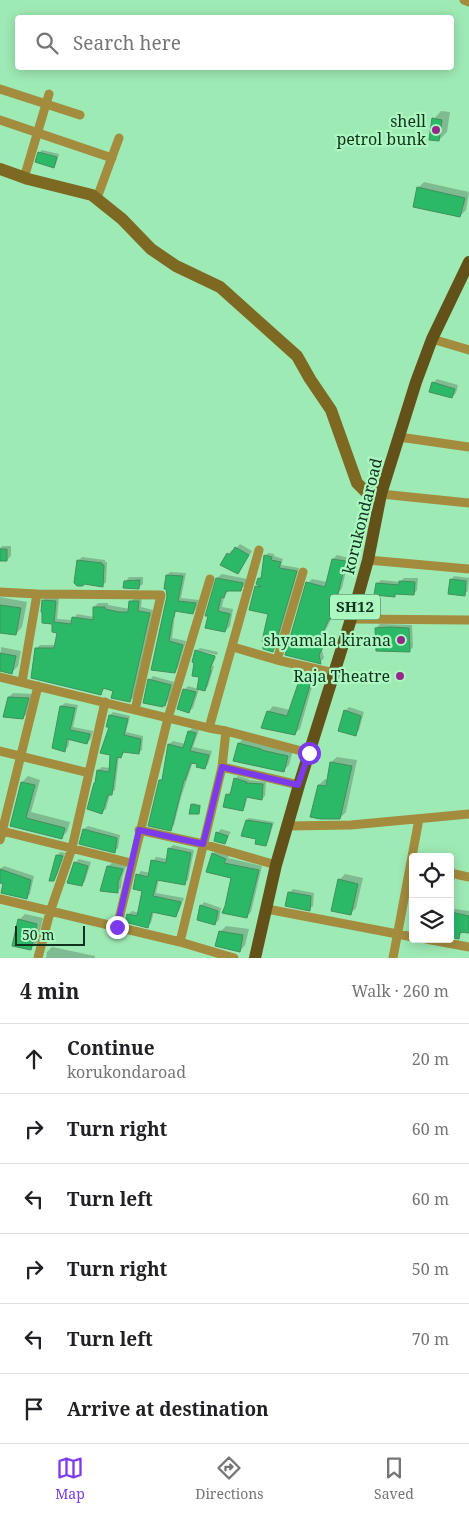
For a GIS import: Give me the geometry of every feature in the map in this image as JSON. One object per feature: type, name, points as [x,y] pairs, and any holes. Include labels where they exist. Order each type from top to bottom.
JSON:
[{"type":"main road","points":[[0,169],[24,178],[92,195],[122,219],[151,249],[176,266],[220,287],[297,356],[331,410],[357,483],[366,492],[381,494]]},
{"type":"main road","name":"korukondaroad","points":[[255,958],[276,865],[298,785],[368,560],[381,494],[432,339],[469,263]]},
{"type":"street","points":[[464,0],[469,2]]},
{"type":"street","points":[[0,89],[80,115]]},
{"type":"street","points":[[24,178],[49,94]]},
{"type":"street","points":[[0,120],[112,158]]},
{"type":"street","points":[[97,198],[119,138]]},
{"type":"street","points":[[432,339],[469,350]]},
{"type":"street","points":[[399,437],[469,447]]},
{"type":"street","points":[[381,494],[469,503]]},
{"type":"street","points":[[209,728],[259,550]]},
{"type":"street","points":[[368,560],[469,569]]},
{"type":"street","points":[[277,660],[304,572]]},
{"type":"street","points":[[117,927],[139,830],[168,718],[210,579]]},
{"type":"street","points":[[0,592],[161,595],[135,710]]},
{"type":"street","points":[[22,682],[37,594]]},
{"type":"street","points":[[351,619],[469,620]]},
{"type":"street","points":[[233,647],[277,660],[334,673]]},
{"type":"street","points":[[0,676],[309,753]]},
{"type":"street","points":[[38,686],[1,836],[72,848],[131,863]]},
{"type":"street","points":[[38,958],[50,912],[72,848],[105,702]]},
{"type":"street","points":[[180,942],[222,767],[226,731]]},
{"type":"street","points":[[0,751],[89,773]]},
{"type":"street","points":[[222,767],[298,785]]},
{"type":"street","points":[[288,826],[350,825],[469,814]]},
{"type":"street","points":[[413,853],[419,820]]},
{"type":"street","points":[[139,830],[203,844],[276,865]]},
{"type":"street","points":[[454,874],[469,877]]},
{"type":"street","points":[[393,958],[409,876]]},
{"type":"street","points":[[0,899],[180,942],[234,958]]},
{"type":"street","points":[[267,909],[409,936]]},
{"type":"street","points":[[448,943],[469,947]]},
{"type":"building","name":"shell petrol bunk","points":[[432,118],[442,120],[439,141],[429,140]]},
{"type":"building","points":[[38,152],[57,157],[54,168],[35,162]]},
{"type":"building","points":[[417,187],[465,198],[460,217],[413,207]]},
{"type":"building","points":[[432,382],[455,389],[452,398],[429,392]]},
{"type":"building","points":[[235,547],[249,555],[238,574],[220,565],[227,553],[230,555]]},
{"type":"building","points":[[0,549],[7,549],[7,561],[0,561]]},
{"type":"building","points":[[264,555],[272,557],[271,560],[281,562],[279,568],[297,571],[273,652],[263,649],[262,641],[268,614],[249,610],[255,586],[261,587],[256,584],[258,578],[261,579]]},
{"type":"building","points":[[332,559],[346,561],[338,594],[336,594],[334,600],[331,619],[329,619],[318,643],[324,645],[319,655],[321,664],[285,655],[306,582],[325,587]]},
{"type":"building","points":[[77,560],[102,563],[104,565],[103,587],[84,584],[83,586],[77,586],[74,583]]},
{"type":"building","points":[[166,575],[183,576],[178,601],[196,603],[193,614],[175,611],[173,617],[169,641],[183,645],[175,673],[151,670],[167,596],[166,589],[164,589]]},
{"type":"building","points":[[216,578],[243,583],[241,591],[226,591],[224,598],[221,597],[218,611],[230,614],[225,632],[205,628],[208,616],[205,616]]},
{"type":"building","points":[[450,579],[466,581],[465,596],[448,594]]},
{"type":"building","points":[[140,580],[139,589],[123,588],[124,581]]},
{"type":"building","points":[[399,581],[415,582],[414,595],[395,594],[395,597],[374,595],[376,583],[399,585]]},
{"type":"building","points":[[42,600],[56,601],[54,622],[71,624],[72,617],[93,620],[93,607],[105,607],[105,609],[128,612],[129,601],[139,601],[138,611],[150,613],[130,702],[111,698],[113,691],[103,688],[101,695],[31,678],[35,648],[54,648],[57,633],[52,632],[52,624],[42,623]]},
{"type":"building","points":[[0,605],[21,608],[16,635],[0,633]]},
{"type":"building","points":[[375,628],[409,628],[410,652],[376,651]]},
{"type":"building","points":[[195,650],[215,656],[205,691],[197,689],[199,677],[192,676],[194,663],[192,662]]},
{"type":"building","points":[[0,653],[16,656],[12,674],[0,671]]},
{"type":"building","points":[[302,672],[313,675],[295,735],[261,728],[267,711],[287,716]]},
{"type":"building","points":[[148,679],[171,685],[165,706],[143,703]]},
{"type":"building","points":[[183,689],[196,692],[189,713],[177,709]]},
{"type":"building","points":[[8,697],[29,698],[23,719],[3,717]]},
{"type":"building","points":[[60,706],[75,708],[70,730],[90,734],[87,744],[67,739],[65,752],[52,748]]},
{"type":"building","points":[[344,710],[361,716],[356,736],[338,731]]},
{"type":"building","points":[[109,715],[128,719],[124,735],[141,739],[139,754],[123,752],[121,758],[117,757],[112,795],[108,795],[102,814],[87,809],[97,770],[109,772],[110,755],[100,753],[109,727],[106,727]]},
{"type":"building","points":[[188,731],[196,733],[190,751],[209,755],[205,769],[196,767],[197,764],[191,763],[184,780],[171,831],[148,826],[159,780],[162,780],[168,744],[183,748]]},
{"type":"building","points":[[238,743],[288,756],[284,772],[233,761]]},
{"type":"building","points":[[330,762],[352,766],[340,819],[310,817],[318,785],[326,786]]},
{"type":"building","points":[[234,778],[246,783],[263,784],[262,800],[246,797],[243,811],[223,807],[226,794],[230,795]]},
{"type":"building","points":[[21,782],[35,785],[26,818],[65,828],[62,839],[10,826]]},
{"type":"building","points":[[191,804],[200,806],[199,814],[189,814]]},
{"type":"building","points":[[246,820],[272,824],[266,846],[255,844],[256,839],[241,836]]},
{"type":"building","points":[[83,829],[117,838],[115,853],[79,844]]},
{"type":"building","points":[[216,832],[228,836],[225,844],[214,841]]},
{"type":"building","points":[[168,848],[191,853],[185,885],[157,880],[153,896],[181,902],[176,917],[152,912],[148,928],[125,922],[127,914],[137,916],[142,891],[133,889],[136,874],[148,877],[151,860],[166,863]]},
{"type":"building","points":[[212,853],[226,859],[224,863],[259,870],[247,918],[222,913],[231,878],[206,872]]},
{"type":"building","points":[[56,855],[63,856],[54,881],[49,881]]},
{"type":"building","points":[[74,862],[88,866],[82,886],[67,883]]},
{"type":"building","points":[[107,866],[123,869],[118,882],[118,893],[100,891]]},
{"type":"building","points":[[0,869],[31,880],[27,899],[1,893],[3,884],[0,883]]},
{"type":"building","points":[[338,879],[358,884],[351,915],[331,911]]},
{"type":"building","points":[[288,892],[311,896],[310,911],[285,906]]},
{"type":"building","points":[[200,905],[218,911],[215,925],[197,920]]},
{"type":"building","points":[[454,913],[469,916],[469,933],[460,932],[459,939],[454,938]]},
{"type":"building","points":[[18,919],[37,924],[31,950],[12,946]]},
{"type":"building","points":[[219,931],[243,935],[240,952],[215,946]]},
{"type":"place","name":"shell petrol bunk","points":[[436,130]]},
{"type":"place","name":"shyamala kirana","points":[[401,640]]},
{"type":"place","name":"Raja Theatre","points":[[400,676]]},
{"type":"route","points":[[117,927],[139,830],[203,844],[222,767],[298,785],[309,753]]}]
